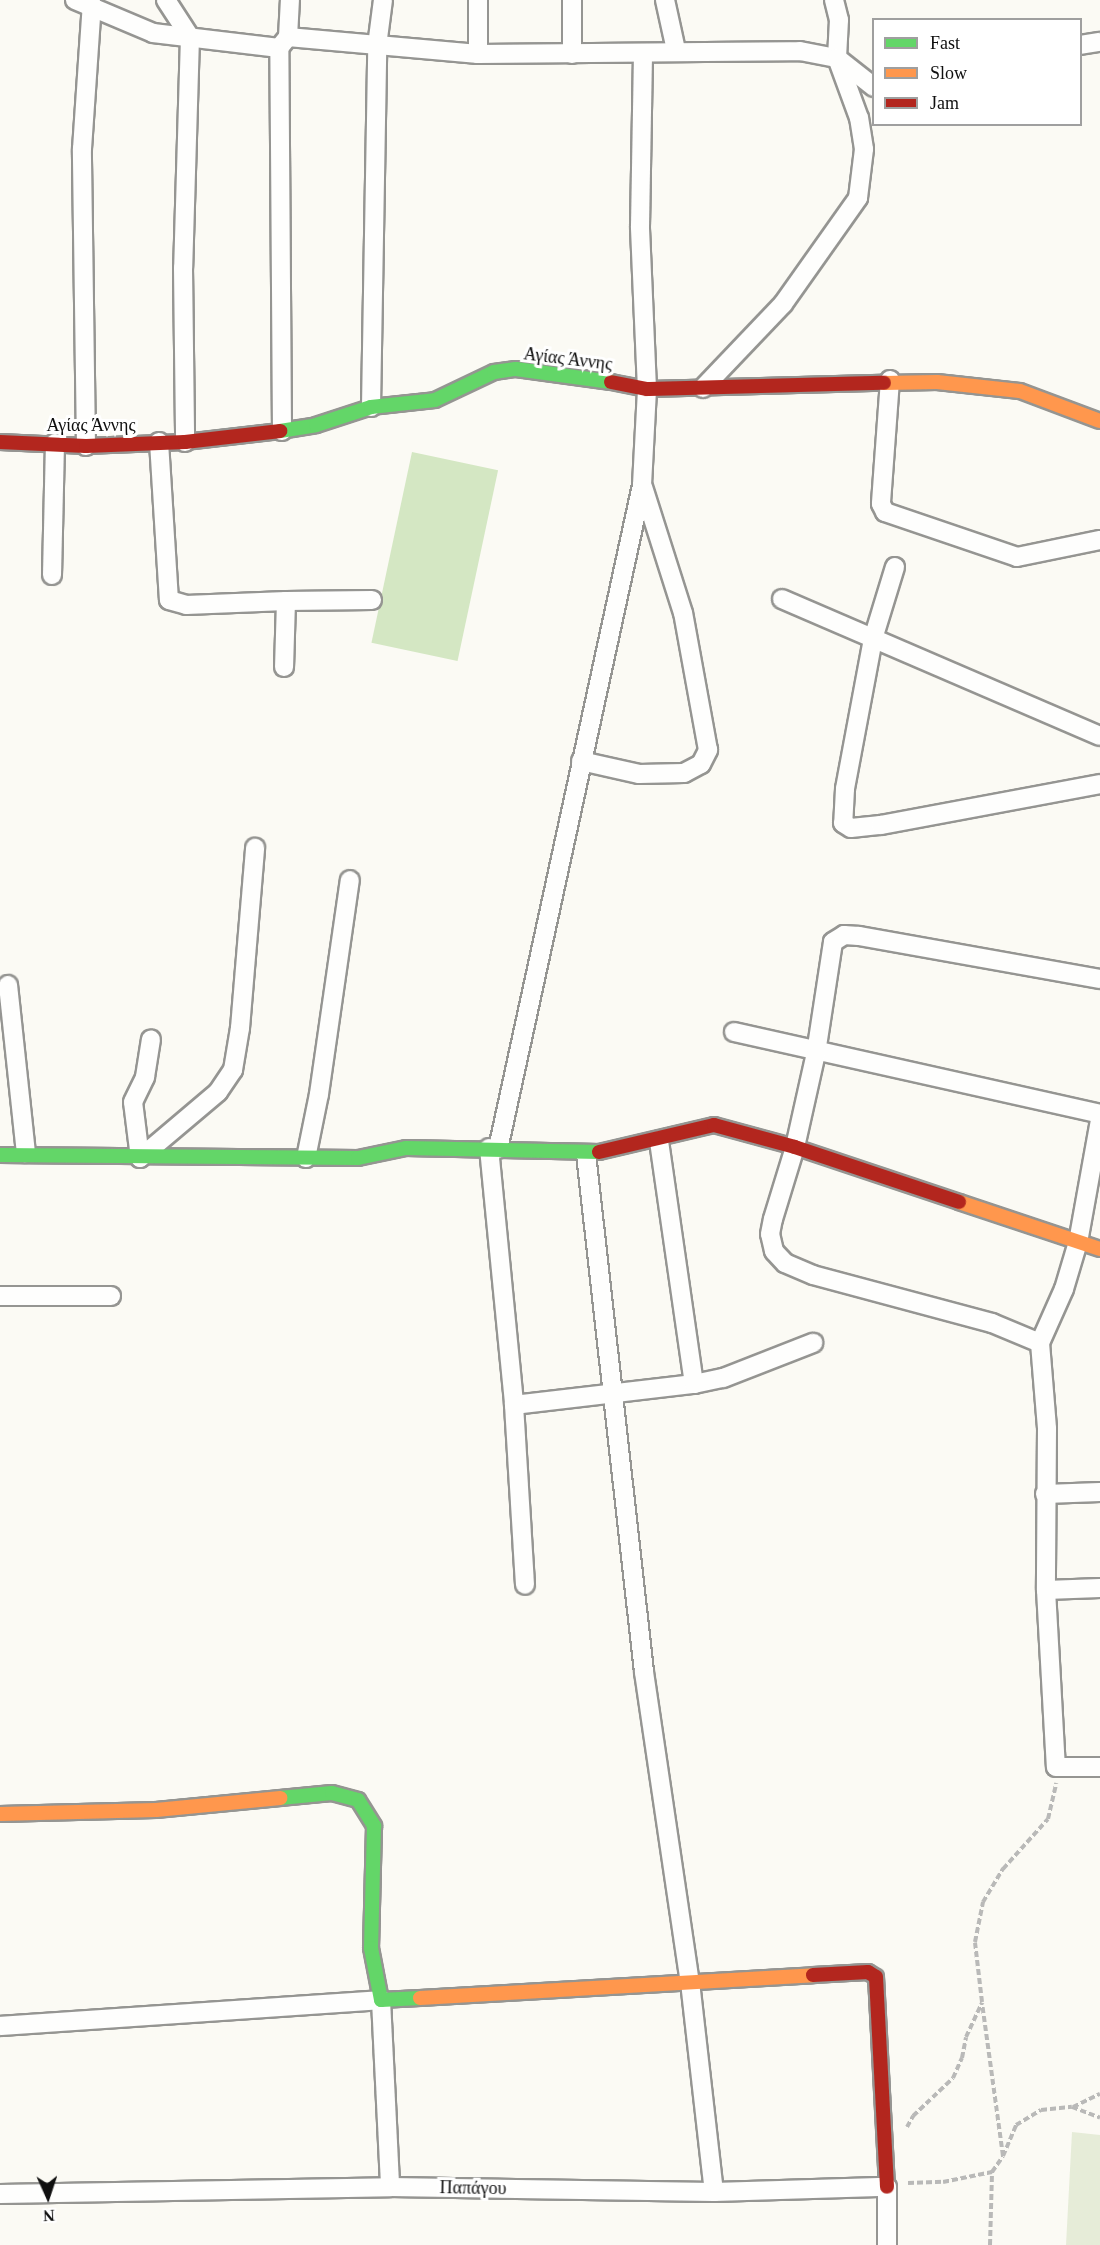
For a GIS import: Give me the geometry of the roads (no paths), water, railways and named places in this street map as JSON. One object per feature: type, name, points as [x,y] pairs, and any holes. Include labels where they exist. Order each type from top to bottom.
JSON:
[{"type":"street","points":[[166,0],[190,37],[183,279],[185,442]]},
{"type":"street","points":[[282,431],[283,42],[290,0]]},
{"type":"street","points":[[371,407],[377,46],[383,0]]},
{"type":"street","points":[[478,0],[478,54]]},
{"type":"street","points":[[572,0],[572,54]]},
{"type":"street","points":[[665,0],[676,50]]},
{"type":"street","points":[[703,388],[783,304],[858,198],[864,149],[859,118],[837,58],[839,20],[834,0]]},
{"type":"street","points":[[86,446],[82,149],[83,2],[153,33],[190,37],[377,46],[478,54],[643,55],[676,50],[758,49],[837,58],[872,86]]},
{"type":"street","points":[[1082,45],[1100,42]]},
{"type":"street","points":[[525,1585],[494,1148],[642,485],[647,389],[640,226],[643,55]]},
{"type":"street","name":"Αγίας Άννης","points":[[0,442],[86,446],[185,442],[282,431],[316,425],[371,407],[435,400],[494,372],[516,369],[574,374],[647,389],[890,380],[1020,392],[1100,421]]},
{"type":"street","points":[[890,380],[881,504],[885,512],[1017,557],[1043,554],[1100,540]]},
{"type":"street","points":[[159,442],[170,600],[186,605],[372,600]]},
{"type":"street","points":[[52,575],[55,443]]},
{"type":"street","points":[[581,761],[639,774],[684,773],[701,764],[708,750],[683,613],[642,485]]},
{"type":"street","points":[[895,567],[873,639],[845,789],[843,823],[851,828],[881,825],[1100,784]]},
{"type":"street","points":[[782,599],[1070,720],[1100,736]]},
{"type":"street","points":[[284,667],[286,601]]},
{"type":"street","points":[[140,1158],[223,1087],[233,1070],[240,1028],[255,848]]},
{"type":"street","points":[[306,1158],[319,1094],[350,880]]},
{"type":"street","points":[[1040,1343],[992,1323],[813,1275],[785,1263],[774,1251],[770,1234],[795,1147],[816,1053],[829,955],[833,942],[844,935],[1100,979]]},
{"type":"street","points":[[8,985],[26,1153]]},
{"type":"street","points":[[734,1032],[816,1053],[948,1078],[1100,1114]]},
{"type":"street","points":[[140,1158],[133,1102],[145,1077],[151,1039]]},
{"type":"street","points":[[1100,1120],[1078,1242],[1064,1289],[1040,1343],[1047,1429],[1046,1590],[1056,1767],[1100,1767]]},
{"type":"street","points":[[0,1155],[26,1153],[140,1158],[358,1158],[406,1148],[494,1148],[586,1154],[658,1140],[692,1127],[714,1125],[795,1147],[1100,1249]]},
{"type":"street","points":[[658,1140],[694,1384]]},
{"type":"street","points":[[586,1154],[610,1395],[644,1672],[690,1982],[714,2192]]},
{"type":"street","points":[[0,1296],[111,1296]]},
{"type":"street","points":[[514,1405],[610,1395],[723,1378],[813,1342]]},
{"type":"street","points":[[1045,1494],[1100,1492]]},
{"type":"street","points":[[1046,1590],[1100,1587]]},
{"type":"street","points":[[0,1814],[156,1810],[332,1793],[358,1800],[374,1826],[371,1948],[381,2000],[390,2187]]},
{"type":"street","points":[[0,2026],[381,2000],[868,1972],[876,1977],[887,2187],[887,2245]]},
{"type":"street","name":"Παπάγου","points":[[0,2194],[390,2187],[714,2192],[887,2187]]}]
